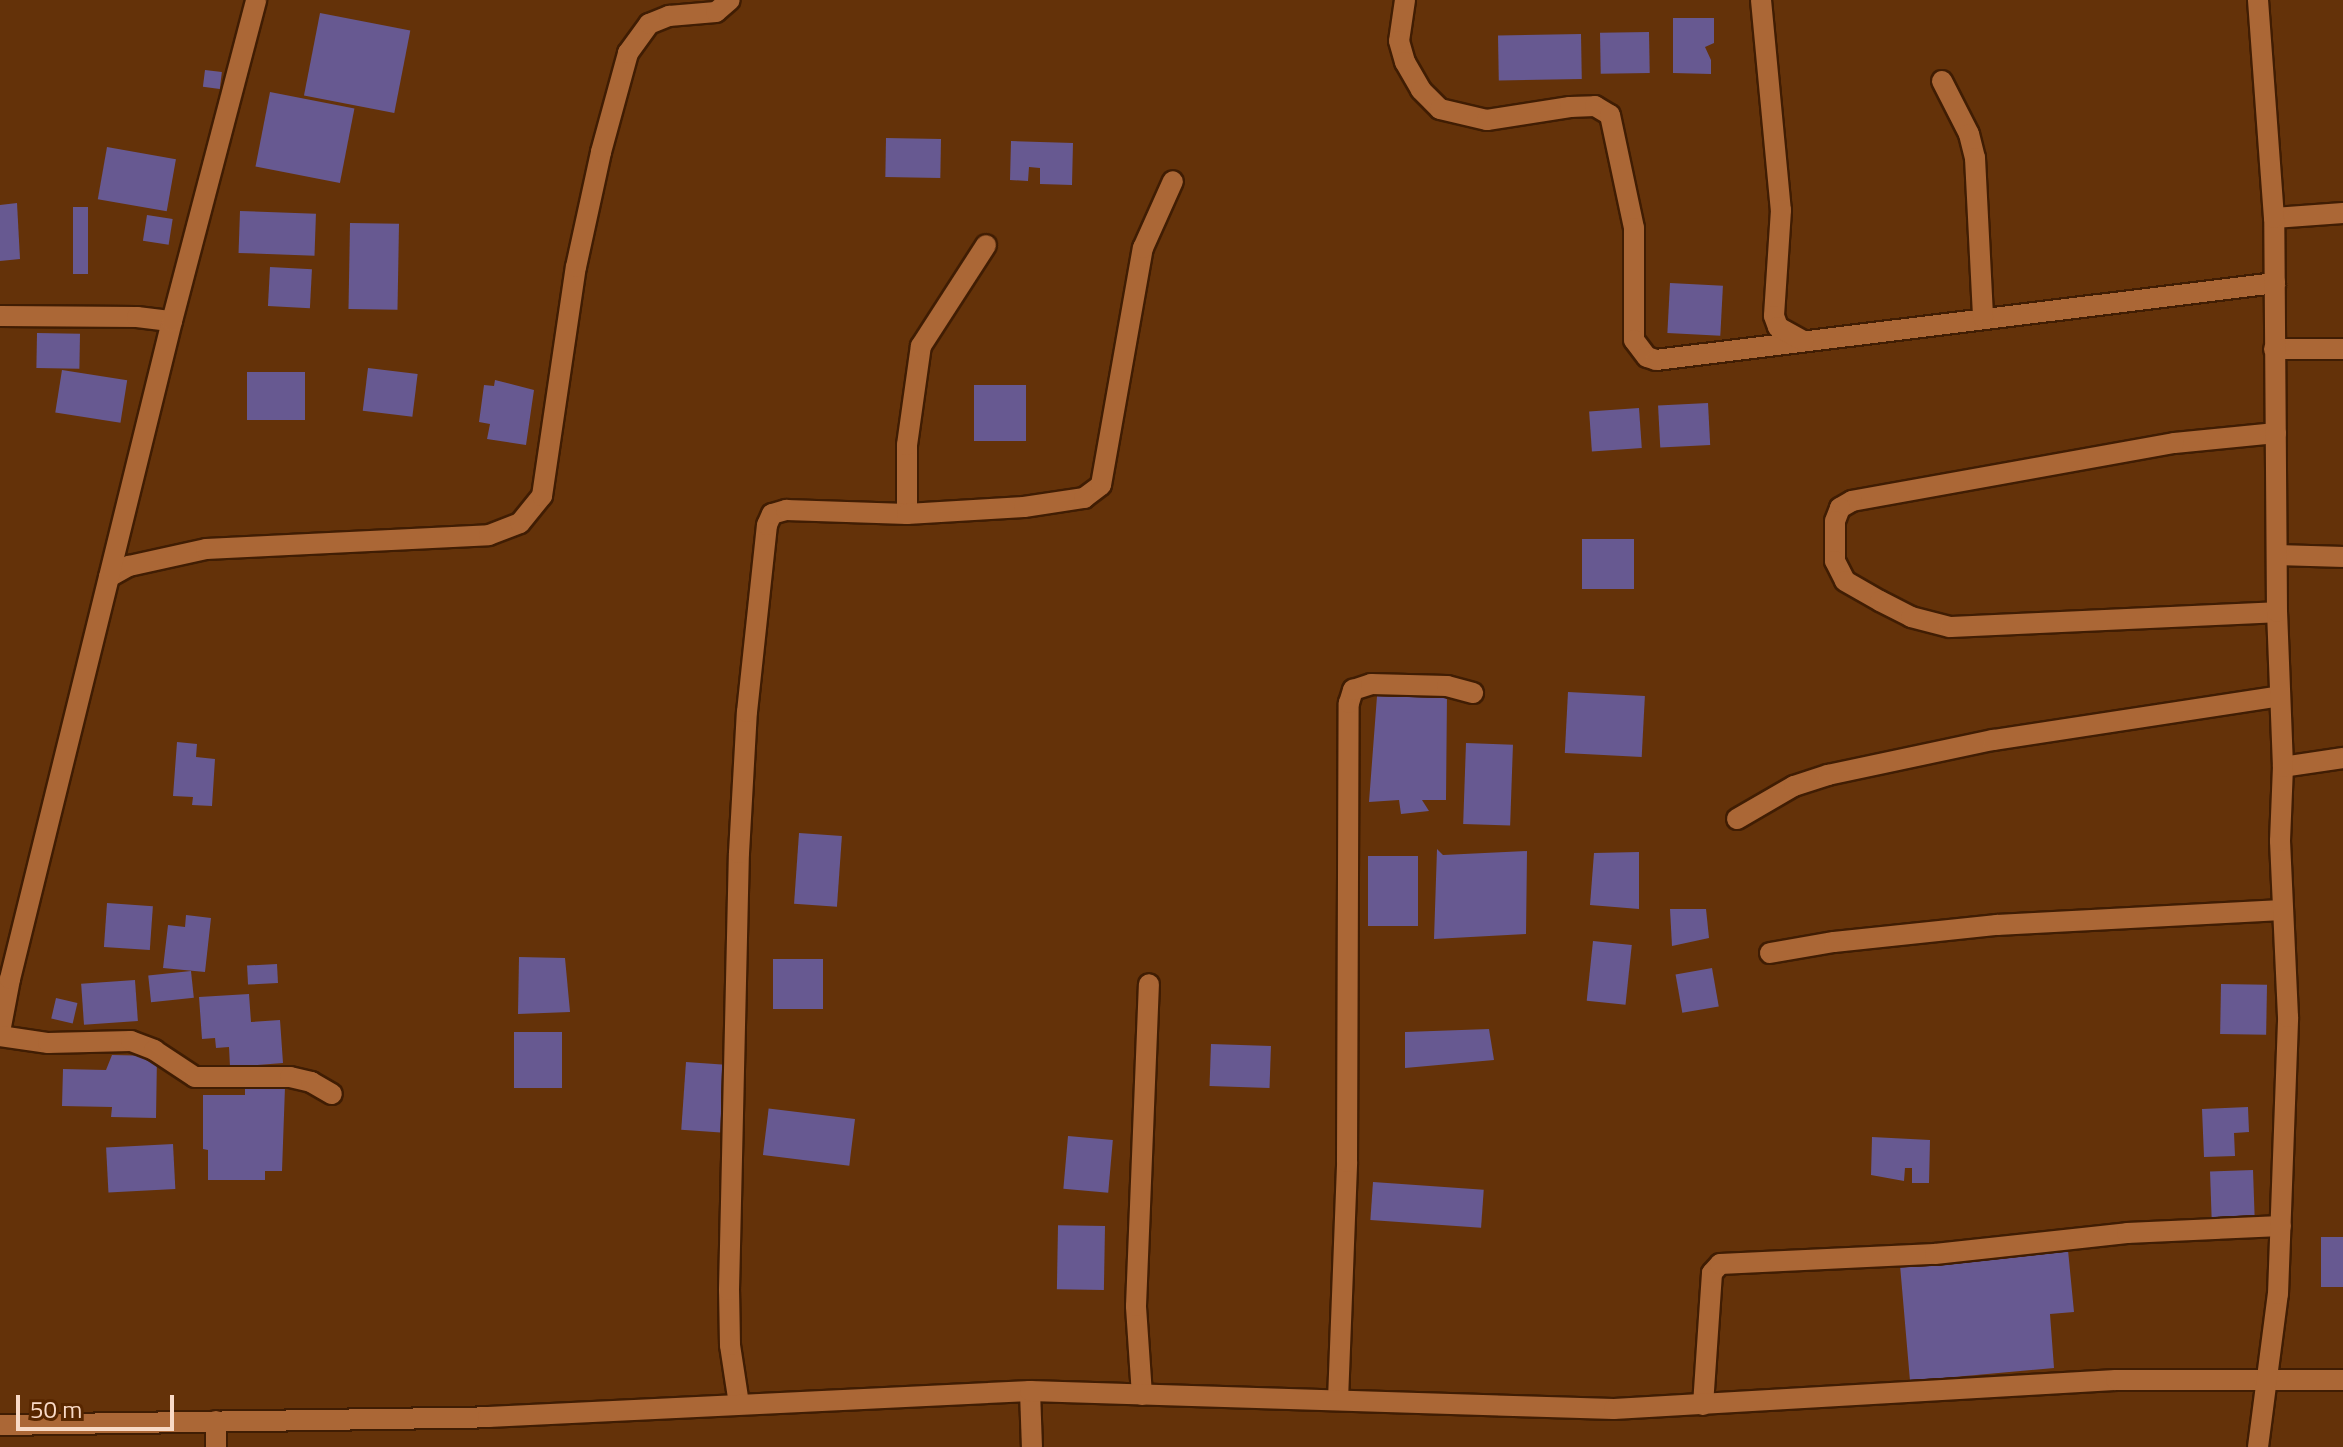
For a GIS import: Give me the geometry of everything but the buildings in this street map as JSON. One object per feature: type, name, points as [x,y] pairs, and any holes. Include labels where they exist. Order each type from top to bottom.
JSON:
[{"type":"street","points":[[256,0],[172,321],[0,1034],[48,1043],[131,1041],[154,1050],[195,1077],[290,1077],[311,1082],[332,1094]]},
{"type":"street","points":[[109,577],[129,566],[206,549],[489,535],[520,523],[542,496],[576,267],[601,152],[628,53],[649,24],[669,16],[716,12],[730,0]]},
{"type":"street","points":[[1405,0],[1399,41],[1405,62],[1421,90],[1440,109],[1487,120],[1570,107],[1595,106],[1610,115],[1627,180],[1634,228],[1634,340],[1647,357],[1656,360],[2275,283]]},
{"type":"street","points":[[1761,0],[1781,210],[1774,316],[1778,327],[1803,341]]},
{"type":"street","points":[[2258,0],[2274,218],[2277,612],[2283,767],[2282,910],[2288,1017],[2281,1226],[2268,1380],[2258,1447]]},
{"type":"street","points":[[1942,81],[1969,134],[1975,158],[1983,318]]},
{"type":"street","points":[[739,1404],[730,1345],[729,1290],[739,853],[747,712],[767,525],[772,514],[786,510],[907,514],[1024,507],[1084,498],[1101,485],[1143,248],[1173,181]]},
{"type":"street","points":[[2274,218],[2343,213]]},
{"type":"street","points":[[907,514],[907,445],[921,346],[986,245]]},
{"type":"street","points":[[0,316],[137,317],[172,321]]},
{"type":"street","points":[[2274,349],[2343,349]]},
{"type":"street","points":[[2276,433],[2174,443],[1852,501],[1840,508],[1835,521],[1835,561],[1845,581],[1911,617],[1950,627],[2277,612]]},
{"type":"street","points":[[2278,555],[2343,557]]},
{"type":"street","points":[[1338,1400],[1347,1162],[1349,703],[1353,690],[1371,684],[1447,686],[1473,693]]},
{"type":"street","points":[[1737,819],[1794,786],[1828,775],[1993,740],[2279,696]]},
{"type":"street","points":[[2283,767],[2343,758]]},
{"type":"street","points":[[1770,953],[1834,942],[1997,925],[2282,910]]},
{"type":"street","points":[[1142,1395],[1136,1306],[1149,984]]},
{"type":"street","points":[[1703,1405],[1712,1273],[1720,1264],[1935,1254],[2127,1233],[2281,1226]]},
{"type":"street","points":[[0,1425],[488,1417],[1030,1391],[1614,1409],[2116,1380],[2343,1380]]},
{"type":"street","points":[[1030,1391],[1032,1447]]},
{"type":"street","points":[[216,1421],[216,1447]]}]
